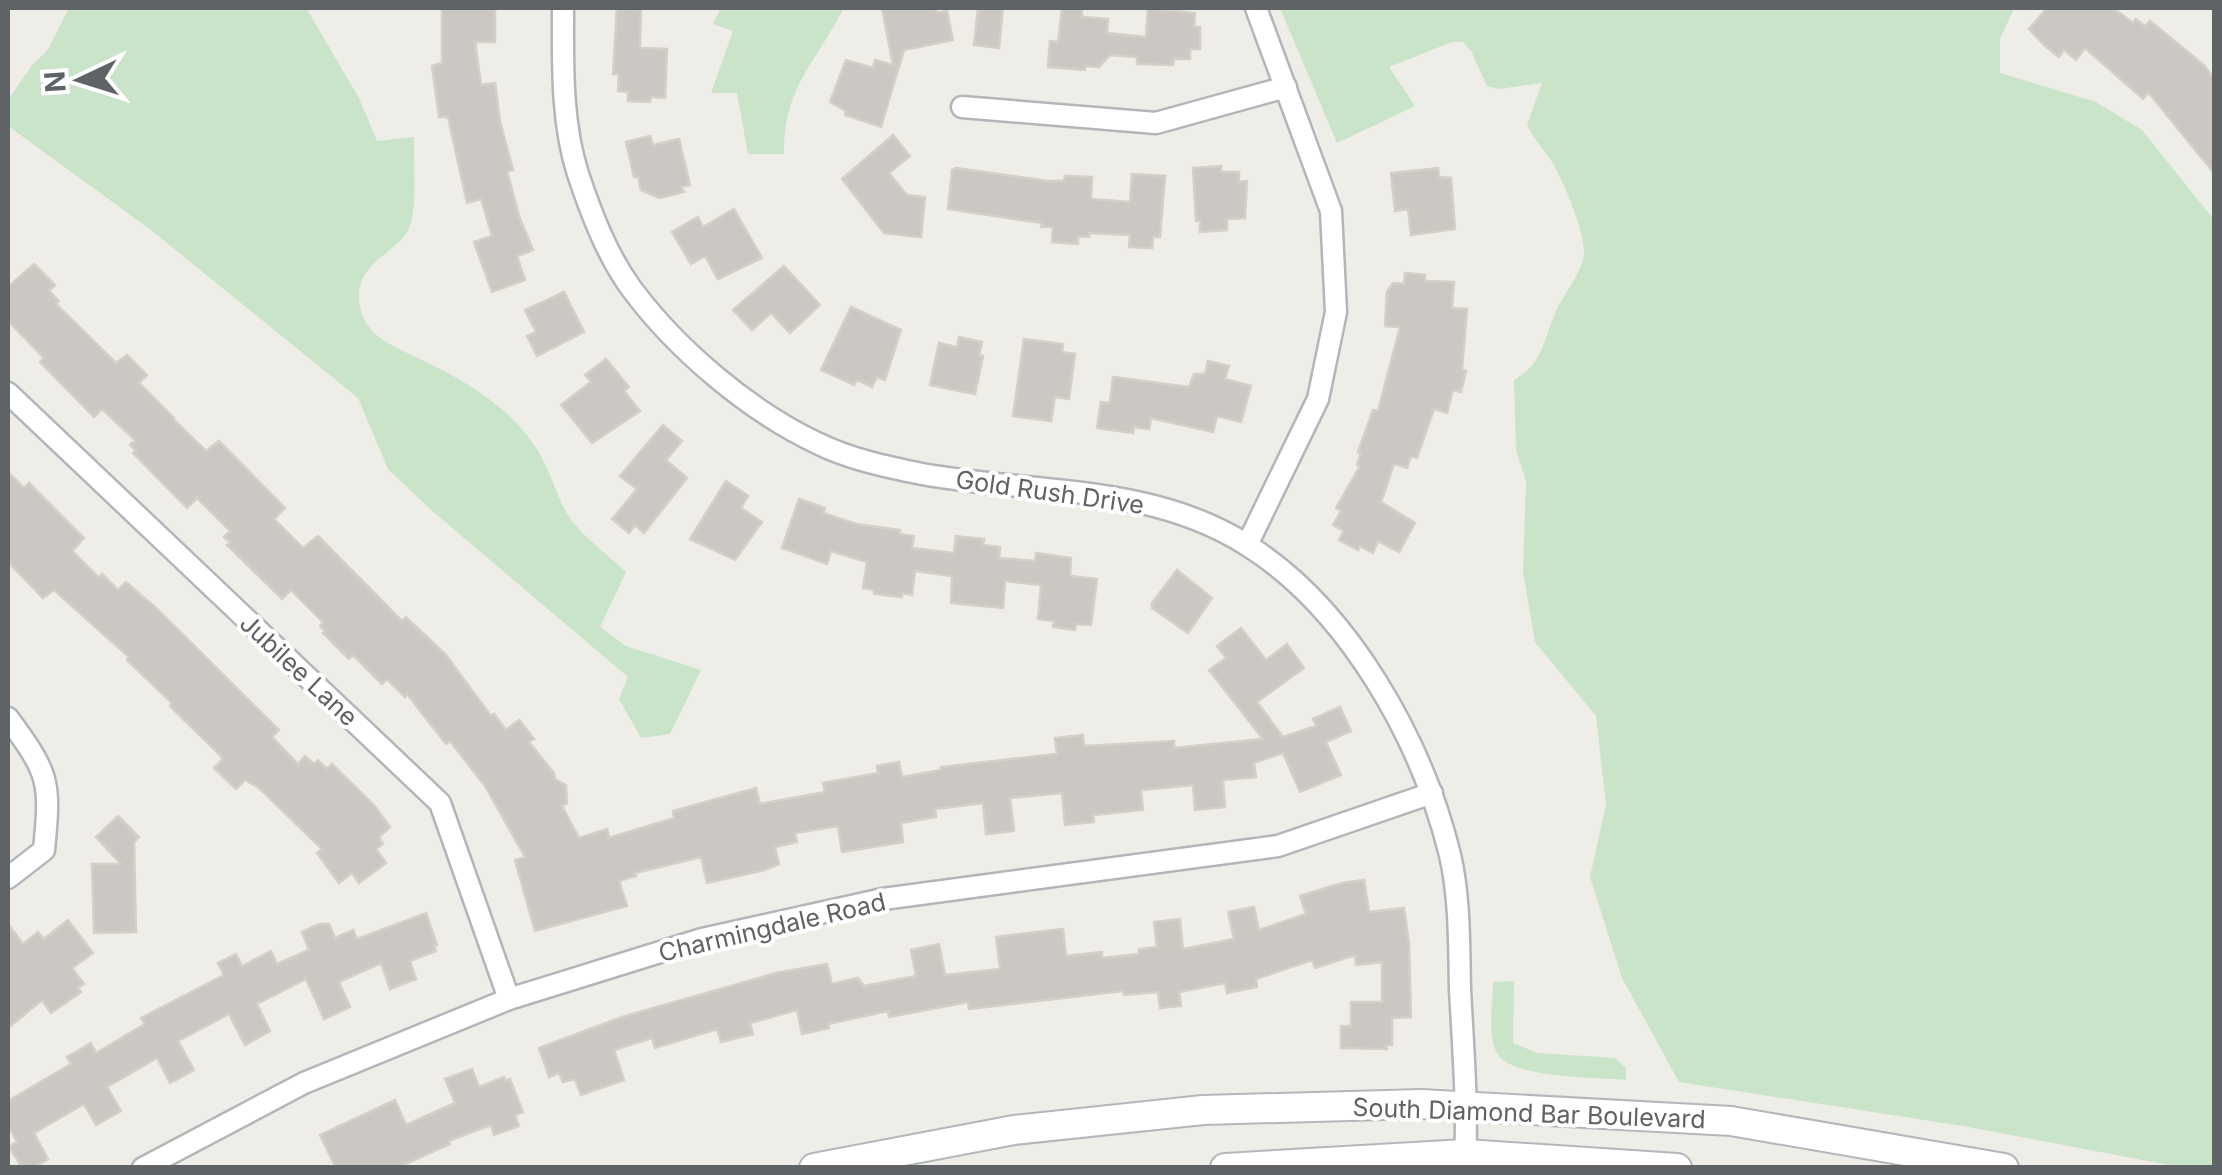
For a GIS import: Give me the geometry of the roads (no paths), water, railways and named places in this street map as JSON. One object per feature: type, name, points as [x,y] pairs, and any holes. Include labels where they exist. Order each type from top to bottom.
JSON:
[{"type":"main road","name":"South Diamond Bar Boulevard","points":[[814,1168],[1014,1130],[1202,1110],[1465,1106],[1731,1121],[2004,1168]]},
{"type":"main road","name":"South Diamond Bar Boulevard","points":[[1225,1168],[1465,1161],[1676,1168]]},
{"type":"street","name":"Gold Rush Drive","points":[[563,8],[566,114],[577,171],[600,231],[631,288],[688,350],[748,403],[817,444],[863,460],[924,474],[1094,493],[1176,512],[1247,545],[1308,594],[1358,655],[1402,725],[1432,793],[1451,859],[1458,920],[1465,1161]]},
{"type":"street","points":[[1247,545],[1318,398],[1336,312],[1331,211],[1256,8]]},
{"type":"street","points":[[962,107],[1156,123],[1286,87]]},
{"type":"street","name":"Jubilee Lane","points":[[8,392],[440,802],[509,1000]]},
{"type":"street","points":[[8,718],[38,760],[50,796],[44,850],[8,878]]},
{"type":"street","name":"Charmingdale Road","points":[[143,1168],[304,1083],[509,1000],[702,939],[883,899],[1278,846],[1432,793]]}]
